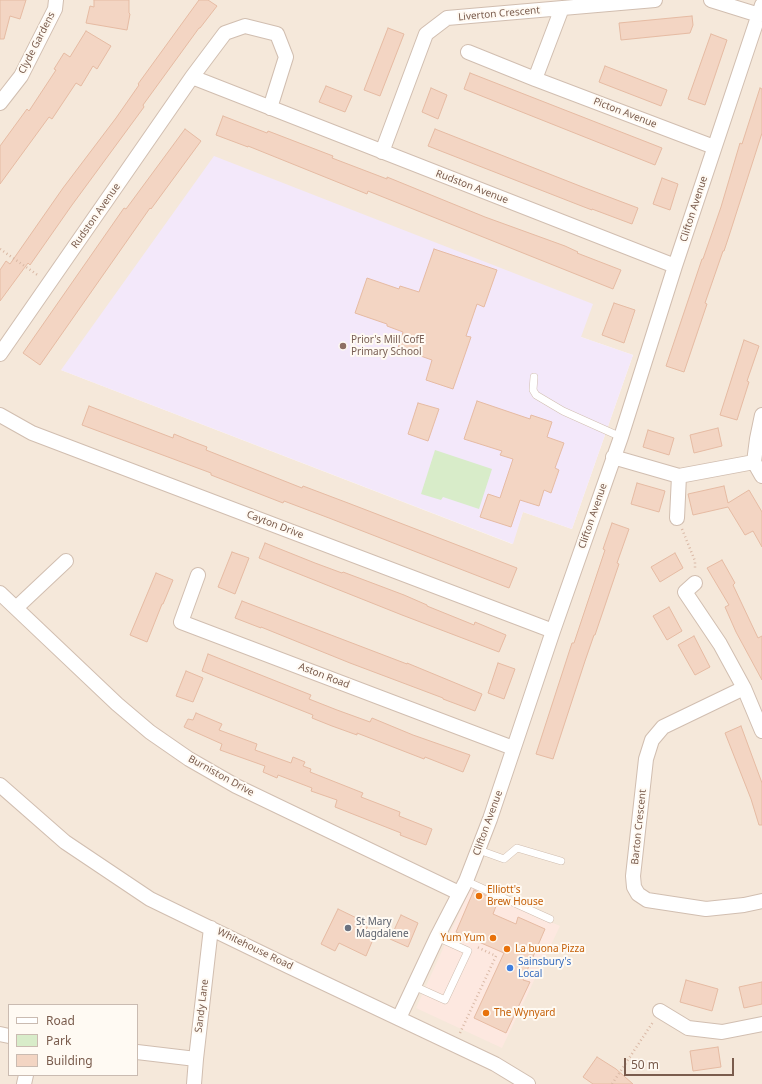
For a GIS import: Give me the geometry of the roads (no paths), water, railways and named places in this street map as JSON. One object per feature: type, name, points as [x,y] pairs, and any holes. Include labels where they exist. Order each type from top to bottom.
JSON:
[{"type":"street","name":"Clyde Gardens","points":[[0,103],[21,76],[55,9],[56,0]]},
{"type":"street","name":"Liverton Crescent","points":[[382,152],[426,34],[447,18],[655,0]]},
{"type":"street","points":[[711,0],[760,10]]},
{"type":"street","points":[[535,79],[562,8]]},
{"type":"street","name":"Clifton Avenue","points":[[399,1018],[479,850],[553,631],[621,437],[675,266],[760,10]]},
{"type":"street","name":"Rudston Avenue","points":[[0,354],[192,77],[225,33],[245,26],[277,34],[286,57],[270,108]]},
{"type":"street","name":"Picton Avenue","points":[[468,52],[714,147]]},
{"type":"street","name":"Rudston Avenue","points":[[192,77],[675,266]]},
{"type":"street","name":"Cayton Drive","points":[[0,414],[32,433],[553,631]]},
{"type":"street","points":[[762,415],[754,462],[762,476]]},
{"type":"street","points":[[613,457],[679,476],[754,462]]},
{"type":"street","points":[[677,518],[679,476]]},
{"type":"street","points":[[16,608],[66,561]]},
{"type":"street","name":"Aston Road","points":[[198,575],[182,622],[513,748]]},
{"type":"street","points":[[695,583],[685,592],[720,644],[744,688],[762,731]]},
{"type":"street","name":"Burniston Drive","points":[[0,592],[117,704],[150,732],[189,759],[236,786],[462,887]]},
{"type":"street","name":"Barton Crescent","points":[[744,688],[663,727],[652,740],[646,759],[633,876],[634,887],[638,894],[647,900],[706,909],[744,905],[762,901]]},
{"type":"street","name":"Whitehouse Road","points":[[0,785],[65,842],[150,899],[496,1064],[528,1084]]},
{"type":"street","name":"Sandy Lane","points":[[194,1084],[211,928]]},
{"type":"street","points":[[659,1012],[688,1028],[722,1032],[762,1024]]},
{"type":"street","points":[[138,1052],[196,1059]]},
{"type":"lane","points":[[534,377],[532,390],[536,395],[564,411],[621,437]]},
{"type":"lane","points":[[479,850],[504,859],[517,848],[561,861]]},
{"type":"lane","points":[[462,887],[550,919]]},
{"type":"lane","points":[[414,986],[445,1000],[468,951],[437,937]]},
{"type":"place","name":"Prior's Mill CofE Primary School","points":[[343,346]]},
{"type":"place","name":"Elliott's Brew House","points":[[479,896]]},
{"type":"place","name":"St Mary Magdalene","points":[[348,928]]},
{"type":"place","name":"Yum Yum","points":[[493,938]]},
{"type":"place","name":"La buona Pizza","points":[[507,949]]},
{"type":"place","name":"Sainsbury's Local","points":[[510,968]]},
{"type":"place","name":"The Wynyard","points":[[486,1013]]}]
